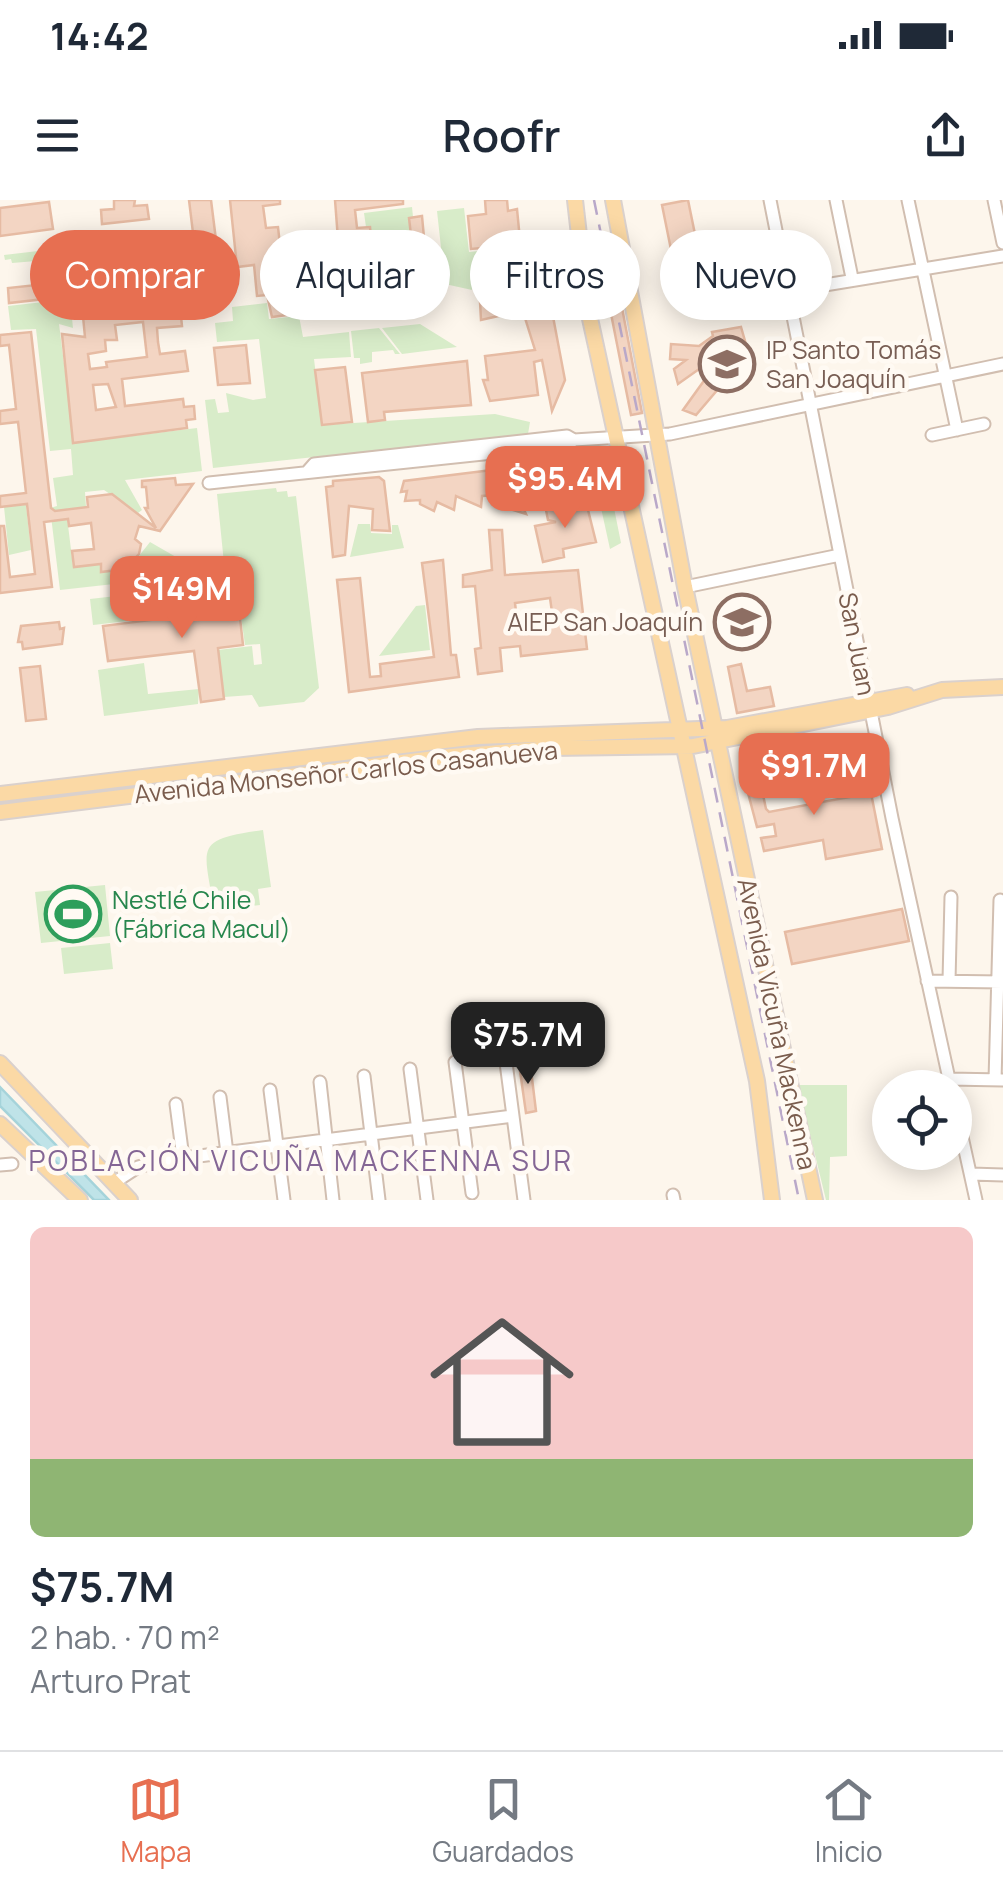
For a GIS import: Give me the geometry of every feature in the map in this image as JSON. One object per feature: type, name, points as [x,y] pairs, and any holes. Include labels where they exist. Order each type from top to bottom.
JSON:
[{"type":"main road","name":"Avenida Vicuña Mackenna","points":[[575,200],[585,290],[685,729],[757,1081],[772,1200]]},
{"type":"main road","name":"Avenida Vicuña Mackenna","points":[[613,200],[685,587],[815,1200]]},
{"type":"main road","points":[[717,736],[924,694],[967,687],[1003,687]]},
{"type":"main road","name":"Avenida Monseñor Carlos Casanueva","points":[[0,794],[547,732],[685,729],[717,736]]},
{"type":"main road","name":"Avenida Monseñor Carlos Casanueva","points":[[0,812],[451,756],[552,748],[688,747],[717,736]]},
{"type":"main road","points":[[0,1063],[130,1200]]},
{"type":"main road","points":[[0,1124],[80,1200]]},
{"type":"street","name":"San Juan","points":[[770,200],[776,230]]},
{"type":"street","points":[[836,200],[852,278]]},
{"type":"street","points":[[908,200],[956,430]]},
{"type":"street","points":[[994,200],[1003,243]]},
{"type":"street","points":[[832,282],[1003,256]]},
{"type":"street","name":"San Juan","points":[[794,320],[869,706],[947,1070]]},
{"type":"street","points":[[209,483],[307,472],[314,464],[567,436],[574,440],[657,435],[1003,364]]},
{"type":"street","points":[[932,435],[984,424]]},
{"type":"street","points":[[685,587],[840,555]]},
{"type":"street","points":[[949,981],[951,897]]},
{"type":"street","points":[[972,1082],[999,1080],[1000,900]]},
{"type":"street","points":[[927,980],[1000,982]]},
{"type":"street","points":[[505,1055],[524,1200]]},
{"type":"street","points":[[455,1062],[472,1193]]},
{"type":"street","points":[[410,1069],[426,1200]]},
{"type":"street","points":[[364,1076],[379,1200]]},
{"type":"street","points":[[320,1082],[333,1200]]},
{"type":"street","points":[[270,1090],[284,1200]]},
{"type":"street","points":[[220,1097],[228,1152]]},
{"type":"street","points":[[176,1104],[183,1158]]},
{"type":"street","points":[[115,1182],[146,1164],[513,1116]]},
{"type":"street","points":[[969,1170],[976,1200]]},
{"type":"street","points":[[970,1174],[1003,1175]]},
{"type":"green space","points":[[412,207],[411,230],[370,230],[364,213]]},
{"type":"green space","points":[[464,208],[470,290],[450,285],[450,230],[439,230],[437,211]]},
{"type":"green space","points":[[30,252],[30,262],[12,263],[4,255]]},
{"type":"green space","points":[[30,304],[30,320],[72,320],[73,328],[59,324],[74,443],[197,428],[202,471],[125,480],[142,510],[138,513],[104,490],[85,492],[86,507],[66,509],[73,566],[101,564],[102,572],[119,571],[119,558],[126,557],[127,567],[114,584],[60,590],[50,508],[57,506],[53,478],[73,475],[71,449],[50,451],[36,329],[11,330],[8,306]]},
{"type":"green space","points":[[260,304],[260,320],[300,320],[303,337],[349,332],[351,357],[314,359],[322,425],[495,414],[530,422],[528,434],[213,468],[205,400],[215,399],[218,413],[229,412],[226,393],[253,400],[266,398],[259,339],[217,342],[215,323],[240,320],[240,306]]},
{"type":"green space","points":[[420,324],[457,347],[402,354],[382,328]]},
{"type":"green space","points":[[379,328],[400,354],[393,350],[372,352],[372,362],[360,364],[360,358],[354,358],[351,331]]},
{"type":"green space","points":[[589,453],[593,465],[606,468],[621,543],[610,549]]},
{"type":"green space","points":[[276,488],[277,492],[287,491],[288,497],[296,496],[319,688],[304,702],[259,707],[252,695],[224,697],[218,650],[252,646],[254,665],[262,664],[260,644],[245,645],[240,609],[215,612],[212,585],[226,583],[217,494]]},
{"type":"green space","points":[[26,505],[31,550],[9,555],[4,507]]},
{"type":"green space","points":[[358,524],[370,524],[371,533],[392,534],[392,525],[398,525],[404,548],[350,557]]},
{"type":"green space","points":[[150,542],[183,561],[213,557],[211,572],[202,577],[116,585]]},
{"type":"green space","points":[[125,595],[128,621],[93,625],[90,599]]},
{"type":"green space","points":[[425,605],[430,650],[379,656],[416,606]]},
{"type":"green space","points":[[144,663],[148,694],[199,689],[198,704],[104,716],[98,670]]},
{"type":"green space","points":[[600,737],[600,743],[0,807],[0,798],[450,743]]},
{"type":"green space","points":[[263,830],[271,887],[258,889],[260,905],[214,911],[208,850],[224,838]]},
{"type":"green space","name":"Nestlé Chile (Fábrica Macul)","points":[[105,885],[110,936],[41,943],[35,892]]},
{"type":"green space","name":"Nestlé Chile (Fábrica Macul)","points":[[110,943],[113,969],[64,974],[61,948]]},
{"type":"green space","points":[[798,1085],[847,1085],[847,1156],[830,1157],[829,1200],[826,1200]]},
{"type":"water","points":[[0,1087],[109,1200],[94,1200],[0,1106]]},
{"type":"building","points":[[114,200],[135,200],[134,206],[147,205],[149,219],[102,224],[101,210],[114,209]]},
{"type":"building","points":[[189,200],[211,200],[215,230],[193,230]]},
{"type":"building","points":[[230,200],[280,200],[280,204],[263,206],[266,228],[278,230],[260,230],[260,296],[257,296],[254,265],[240,267],[240,230],[233,230]]},
{"type":"building","points":[[335,200],[403,200],[403,204],[355,210],[357,228],[370,230],[337,230]]},
{"type":"building","points":[[485,200],[507,200],[508,211],[517,209],[519,230],[470,230],[470,238],[468,216],[486,214]]},
{"type":"building","points":[[688,200],[694,230],[667,230],[662,205]]},
{"type":"building","points":[[49,202],[53,229],[0,236],[0,208]]},
{"type":"building","points":[[422,216],[423,230],[410,230],[409,218]]},
{"type":"building","points":[[30,286],[30,301],[9,303],[8,288]]},
{"type":"building","points":[[83,320],[181,320],[182,326],[157,328],[158,342],[160,354],[185,351],[188,371],[122,379],[125,406],[183,399],[184,407],[194,406],[195,419],[186,420],[187,428],[73,443],[62,334],[85,337]],"holes":[[[143,322],[147,357],[106,362],[107,367],[90,369],[88,354],[106,351],[105,340],[117,340],[115,325]],[[108,384],[116,407],[96,410],[93,385]]]},
{"type":"building","points":[[526,320],[554,320],[565,380],[552,411],[542,360],[534,362],[538,395],[490,401],[483,380],[488,380],[485,356],[535,350]]},
{"type":"building","points":[[612,320],[624,320],[642,413],[631,415]]},
{"type":"building","points":[[741,327],[749,355],[736,362],[736,368],[696,415],[683,410],[726,350],[678,384],[674,369],[686,360],[670,359],[671,344],[699,346],[713,336],[712,332]]},
{"type":"building","points":[[31,332],[51,508],[55,511],[88,507],[87,497],[112,494],[156,528],[145,508],[146,487],[142,487],[142,481],[175,478],[176,485],[193,484],[160,531],[139,526],[135,539],[141,544],[139,554],[125,569],[101,572],[101,564],[74,567],[72,551],[94,549],[91,523],[69,526],[68,519],[44,522],[52,587],[0,593],[0,526],[4,526],[10,577],[35,574],[27,504],[0,507],[0,496],[26,493],[18,422],[0,424],[0,411],[16,409],[9,345],[0,346],[0,335]]},
{"type":"building","points":[[246,345],[250,383],[218,385],[214,348]]},
{"type":"building","points":[[467,361],[471,405],[384,412],[385,420],[368,422],[362,373]]},
{"type":"building","points":[[345,367],[352,422],[322,425],[315,370]]},
{"type":"building","points":[[523,466],[548,472],[542,494],[513,486],[526,514],[503,507],[509,494],[482,496],[481,507],[456,496],[454,510],[437,502],[434,511],[420,504],[420,500],[405,501],[407,491],[401,492],[404,481]]},
{"type":"building","points":[[379,477],[384,481],[390,531],[372,530],[373,509],[349,506],[345,555],[333,557],[326,487],[333,486],[333,481]]},
{"type":"building","points":[[586,502],[596,542],[563,549],[564,557],[543,562],[535,526],[556,522],[548,520],[546,510]]},
{"type":"building","points":[[489,530],[502,530],[505,575],[578,570],[587,649],[521,656],[520,646],[500,648],[502,671],[478,674],[475,649],[481,648],[475,586],[463,587],[463,575],[492,570]],"holes":[[[550,598],[554,626],[518,629],[515,603]]]},
{"type":"building","points":[[443,560],[451,655],[456,655],[459,677],[349,692],[337,580],[360,578],[370,677],[381,676],[380,664],[434,657],[422,563]]},
{"type":"building","points":[[211,594],[213,612],[239,609],[243,645],[218,648],[224,699],[201,702],[194,651],[108,661],[103,626],[190,615],[188,597]]},
{"type":"building","points":[[59,622],[60,629],[64,628],[62,644],[23,649],[22,642],[18,642],[21,626]]},
{"type":"building","points":[[741,664],[747,691],[770,687],[774,706],[737,713],[728,667]]},
{"type":"building","points":[[40,666],[46,719],[26,721],[20,668]]},
{"type":"building","points":[[792,761],[795,779],[761,785],[769,812],[871,793],[882,849],[826,859],[823,840],[764,851],[761,838],[776,836],[774,824],[757,827],[742,770]]},
{"type":"building","points":[[902,909],[909,941],[792,964],[785,932]]},
{"type":"building","points":[[530,1062],[536,1111],[526,1113],[519,1064]]},
{"type":"railway","points":[[594,200],[799,1200]]},
{"type":"place","name":"IP Santo Tomás San Joaquín","points":[[727,364]]},
{"type":"place","name":"AIEP San Joaquín","points":[[742,622]]},
{"type":"place","name":"Nestlé Chile (Fábrica Macul)","points":[[73,914]]},
{"type":"district","name":"POBLACIÓN VICUÑA MACKENNA SUR","points":[[301,1161]]}]
